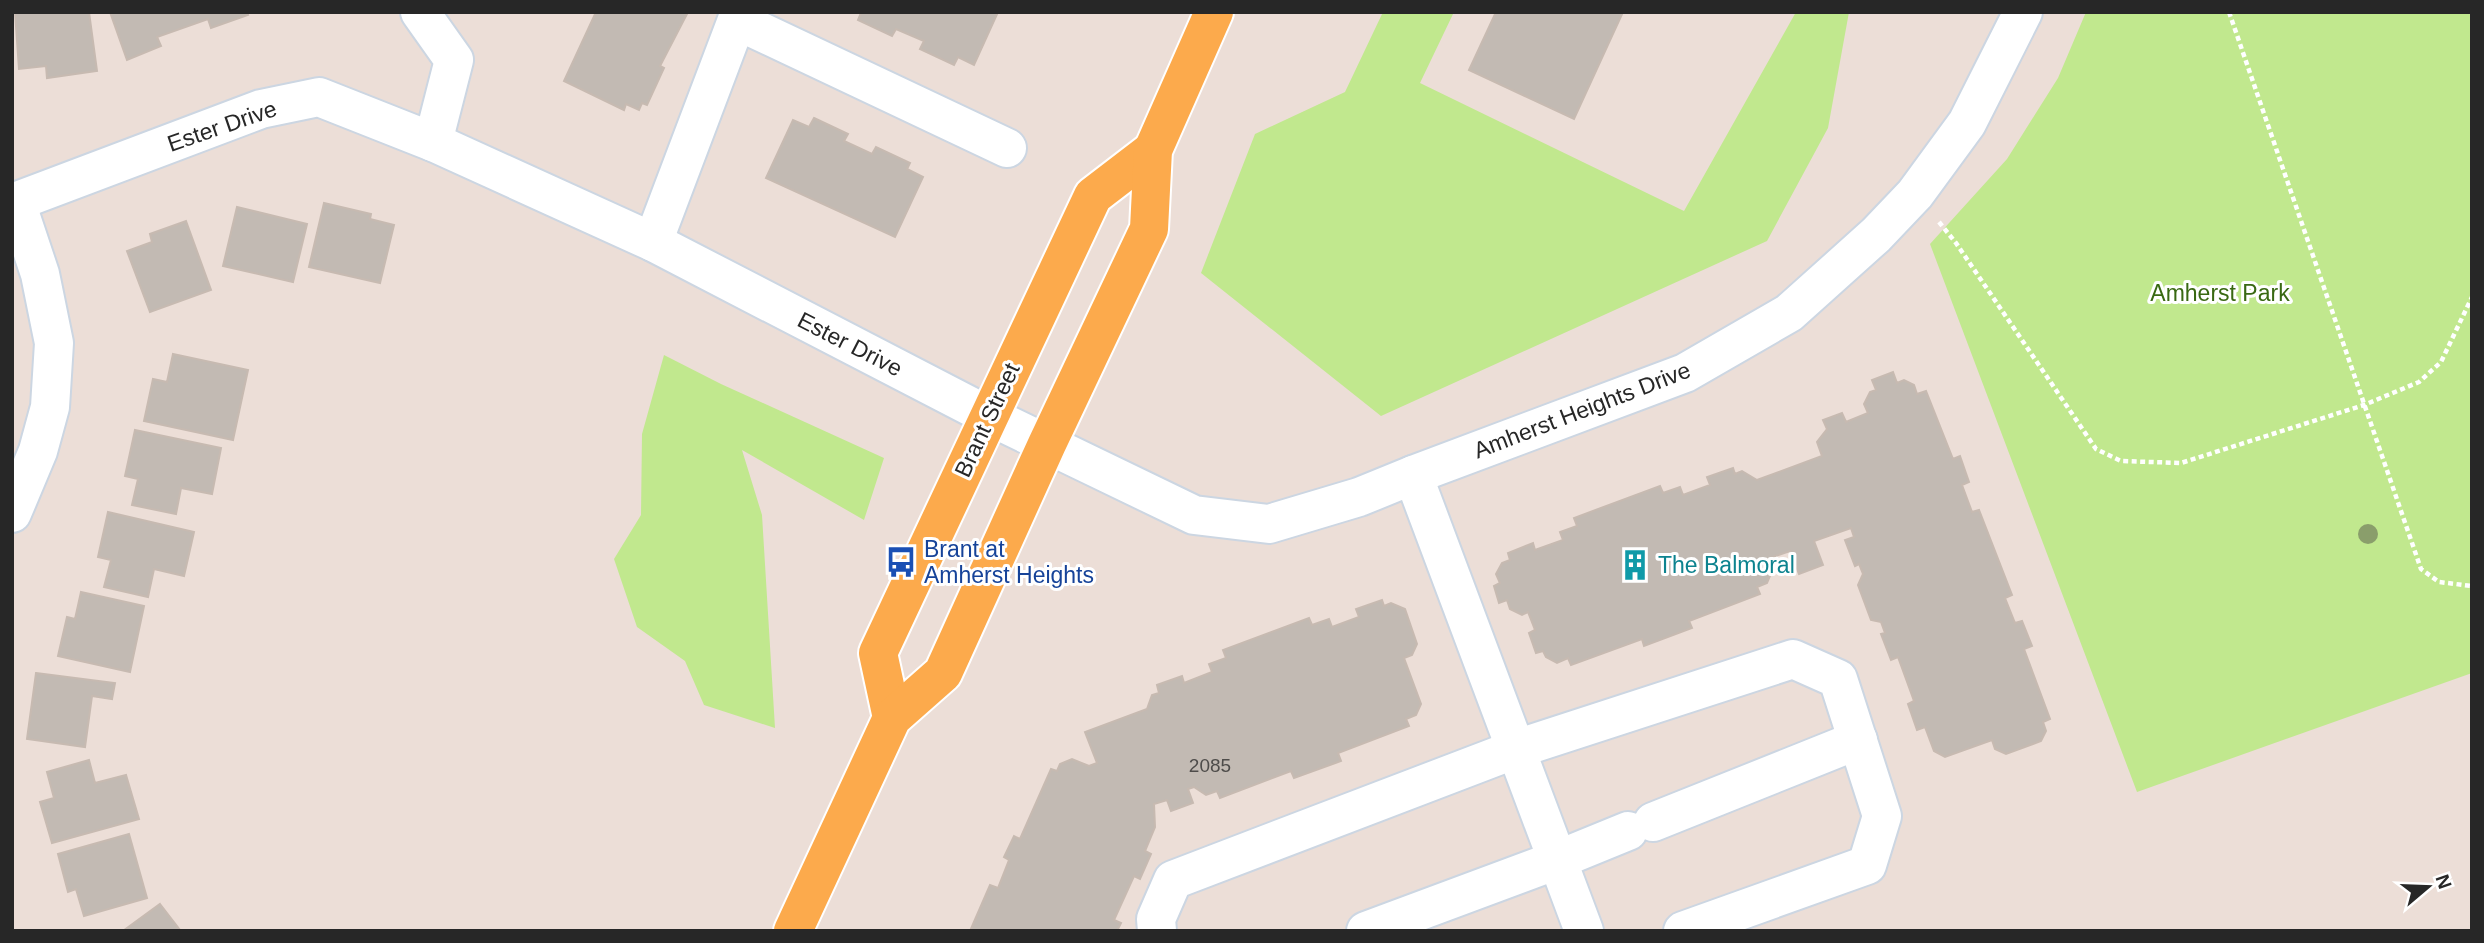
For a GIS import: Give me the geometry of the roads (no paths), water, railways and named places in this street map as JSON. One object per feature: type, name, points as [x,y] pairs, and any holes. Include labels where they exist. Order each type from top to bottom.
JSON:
[{"type":"main road","name":"Brant Street","points":[[793,931],[892,718],[943,673],[1149,229],[1153,150],[1214,12]]},
{"type":"main road","name":"Brant Street","points":[[892,718],[878,653],[1093,196],[1153,150]]},
{"type":"street","points":[[420,12],[454,60],[433,142]]},
{"type":"street","name":"Amherst Heights Drive","points":[[1047,444],[1194,515],[1269,524],[1359,497],[1685,373],[1789,313],[1876,235],[1914,194],[1967,123],[2023,12]]},
{"type":"street","points":[[653,242],[739,17],[1007,148]]},
{"type":"street","name":"Ester Drive","points":[[14,203],[261,109],[320,97],[433,142],[653,242],[1047,444]]},
{"type":"street","points":[[12,513],[38,451],[50,407],[54,343],[40,274],[14,203]]},
{"type":"street","points":[[1413,475],[1584,931]]},
{"type":"street","points":[[1157,931],[1156,919],[1173,880],[1516,749],[1793,659],[1838,679],[1882,816],[1867,865],[1683,931]]},
{"type":"street","points":[[1366,931],[1557,860],[1858,740]]},
{"type":"place","name":"Brant at Amherst Heights","points":[[901,562]]},
{"type":"place","name":"The Balmoral","points":[[1635,565]]},
{"type":"park label","name":"Amherst Park","points":[[2220,293]]}]
